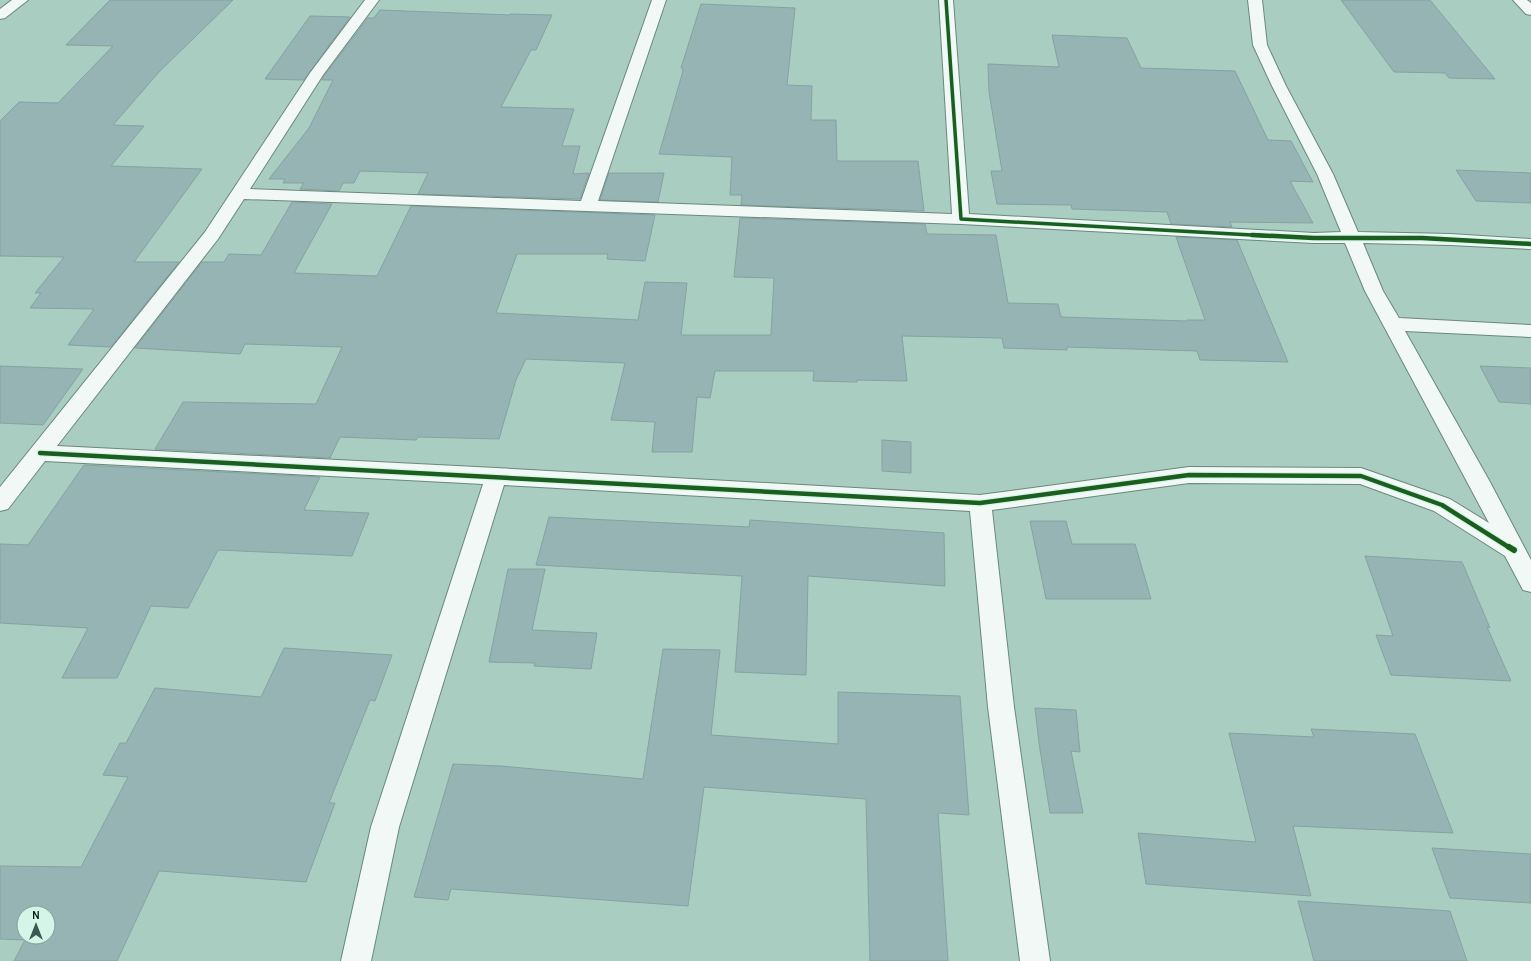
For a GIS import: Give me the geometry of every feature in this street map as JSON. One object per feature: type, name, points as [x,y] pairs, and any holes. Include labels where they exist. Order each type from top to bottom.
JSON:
[{"type":"street","points":[[0,15],[21,0]]},
{"type":"street","points":[[0,503],[212,234],[317,73],[372,0]]},
{"type":"street","points":[[588,206],[659,0]]},
{"type":"street","points":[[946,0],[961,219]]},
{"type":"street","points":[[1255,0],[1260,45],[1325,174],[1374,291],[1531,583]]},
{"type":"street","points":[[1520,0],[1531,11]]},
{"type":"street","points":[[239,194],[961,219],[1314,238],[1352,237],[1455,239],[1531,244]]},
{"type":"street","points":[[1392,324],[1531,332]]},
{"type":"street","points":[[40,453],[496,476],[980,503],[1189,475],[1361,476],[1442,505],[1514,550]]},
{"type":"street","points":[[356,961],[385,827],[496,476]]},
{"type":"street","points":[[980,503],[1001,707],[1034,961]]},
{"type":"building","points":[[110,0],[233,0],[159,72],[113,125],[144,126],[111,166],[202,169],[134,262],[179,262],[111,347],[68,345],[94,309],[30,308],[41,293],[35,293],[64,257],[0,256],[0,121],[19,102],[58,103],[113,46],[66,45]]},
{"type":"building","points":[[1341,0],[1430,0],[1495,79],[1449,78],[1445,73],[1394,72]]},
{"type":"building","points":[[701,4],[795,8],[787,85],[812,86],[811,120],[836,120],[837,161],[918,161],[924,211],[741,205],[742,195],[730,195],[732,157],[659,154],[683,71],[683,68],[681,68]]},
{"type":"building","points":[[380,10],[510,15],[552,15],[536,50],[531,50],[501,107],[574,109],[562,146],[580,146],[573,174],[589,173],[580,199],[418,194],[428,173],[360,171],[354,183],[343,183],[339,191],[300,189],[304,183],[283,183],[285,179],[269,179],[309,128],[333,80],[322,80],[324,76],[368,18],[374,18]]},
{"type":"building","points":[[310,16],[350,17],[304,80],[265,79]]},
{"type":"building","points":[[1052,35],[1127,38],[1141,68],[1235,71],[1268,140],[1291,141],[1313,182],[1290,181],[1313,223],[1230,222],[1232,227],[1171,224],[1167,212],[1072,209],[1071,205],[997,204],[991,171],[1002,171],[989,92],[988,64],[1059,67]]},
{"type":"building","points":[[1456,170],[1531,173],[1531,203],[1476,201]]},
{"type":"building","points":[[609,173],[664,173],[658,202],[600,200]]},
{"type":"building","points":[[292,202],[332,204],[294,273],[377,276],[411,206],[655,215],[645,261],[607,259],[608,254],[517,254],[496,313],[638,320],[645,282],[687,283],[681,335],[771,335],[774,278],[734,277],[740,218],[925,224],[927,234],[996,235],[1008,303],[1058,304],[1061,317],[1187,321],[1205,320],[1176,237],[1237,240],[1288,362],[1200,360],[1197,351],[1067,347],[1067,350],[1004,348],[1002,338],[902,336],[907,381],[813,381],[814,371],[715,371],[710,398],[697,397],[692,452],[652,452],[655,422],[611,420],[625,363],[526,359],[516,380],[499,439],[418,437],[416,440],[340,437],[330,458],[155,449],[183,402],[316,404],[342,347],[245,344],[240,354],[135,348],[202,262],[224,262],[229,254],[261,255]]},
{"type":"building","points":[[0,366],[83,369],[43,425],[0,423]]},
{"type":"building","points":[[1480,366],[1531,368],[1531,404],[1499,402]]},
{"type":"building","points":[[882,440],[911,442],[911,473],[882,471]]},
{"type":"building","points":[[84,465],[320,477],[304,510],[369,513],[352,556],[218,550],[188,608],[151,606],[117,678],[62,678],[88,628],[0,623],[0,544],[28,545]]},
{"type":"building","points":[[549,517],[749,527],[750,520],[944,533],[945,586],[808,576],[806,675],[735,672],[742,576],[536,565]]},
{"type":"building","points":[[1030,521],[1066,521],[1072,544],[1135,544],[1151,599],[1046,599]]},
{"type":"building","points":[[1365,556],[1462,562],[1490,628],[1487,627],[1511,681],[1391,675],[1376,635],[1393,636]]},
{"type":"building","points":[[508,569],[545,569],[532,630],[597,633],[591,669],[534,666],[535,663],[489,662]]},
{"type":"building","points":[[284,648],[392,655],[375,701],[370,700],[329,803],[335,803],[306,882],[159,871],[117,961],[14,961],[22,945],[56,945],[56,905],[16,905],[16,940],[0,939],[0,866],[81,867],[128,777],[103,775],[120,743],[126,743],[155,688],[261,697]]},
{"type":"building","points":[[663,649],[720,650],[711,735],[838,744],[838,692],[960,696],[969,815],[938,813],[948,961],[870,961],[866,799],[704,787],[688,906],[451,889],[448,900],[414,897],[453,764],[501,766],[643,779]]},
{"type":"building","points":[[1035,708],[1076,710],[1080,752],[1071,751],[1083,813],[1050,813]]},
{"type":"building","points":[[1311,729],[1415,734],[1453,833],[1293,826],[1311,896],[1146,884],[1138,833],[1256,842],[1229,733],[1314,737]]},
{"type":"building","points":[[1432,848],[1531,854],[1531,903],[1450,898]]},
{"type":"building","points":[[1298,901],[1450,911],[1467,961],[1314,961]]},
{"type":"cycle path","points":[[946,0],[961,219],[1314,238],[1422,238],[1531,244]]},
{"type":"cycle path","points":[[40,453],[980,503],[1189,475],[1361,476],[1442,505],[1514,550]]}]
